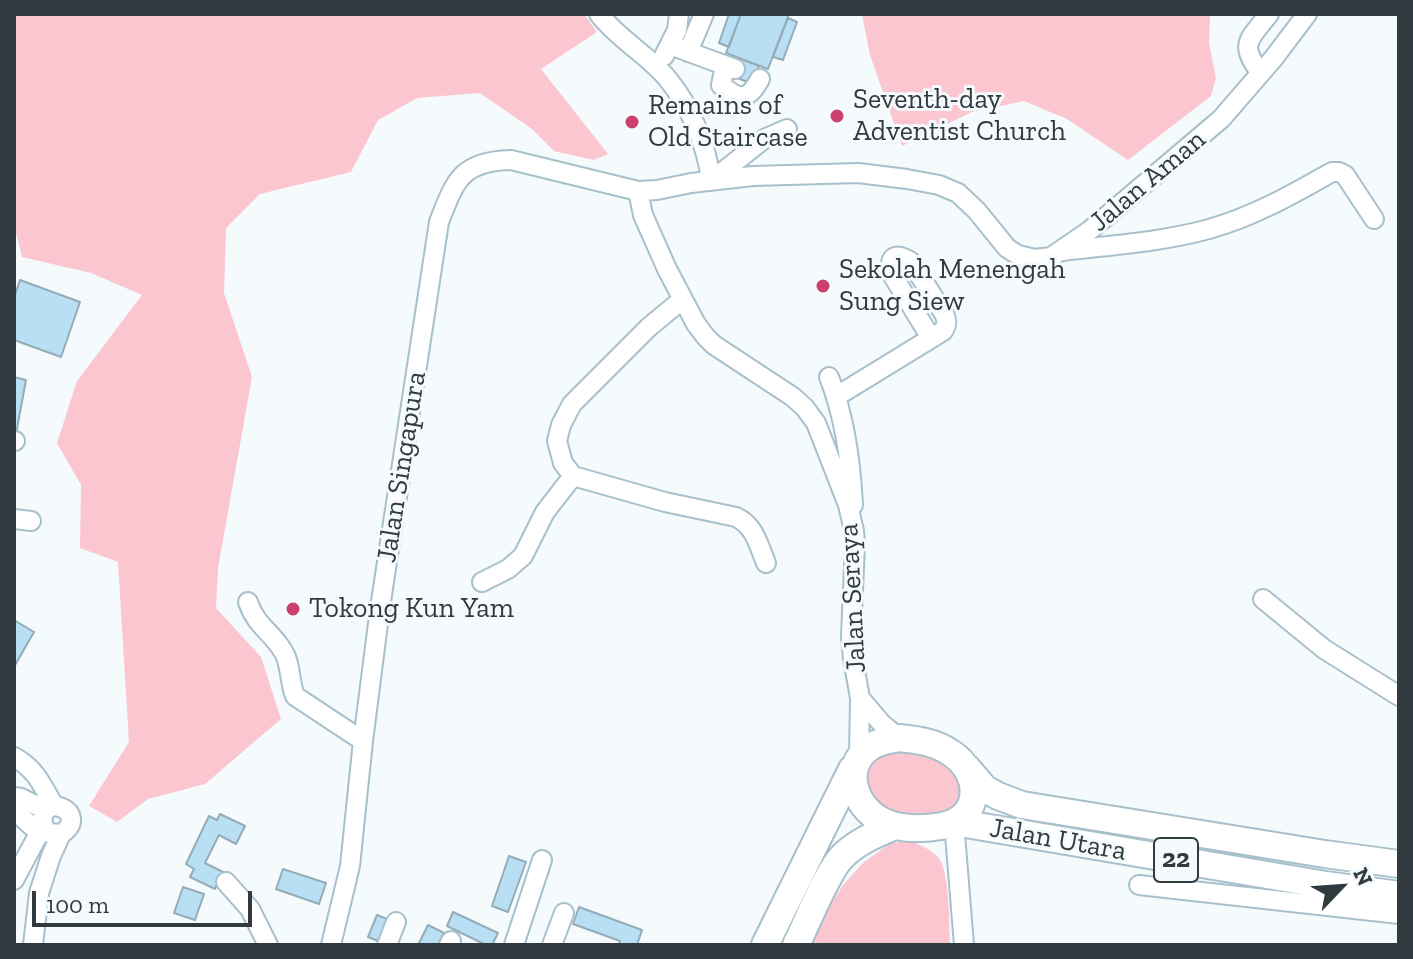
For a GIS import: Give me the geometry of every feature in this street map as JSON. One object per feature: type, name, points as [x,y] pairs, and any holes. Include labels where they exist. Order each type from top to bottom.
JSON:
[{"type":"highway","points":[[765,945],[859,757],[877,743],[899,738]]},
{"type":"highway","name":"22","points":[[899,738],[942,747],[967,768]]},
{"type":"highway","points":[[859,757],[853,781],[862,806],[883,822],[895,826]]},
{"type":"highway","points":[[954,822],[966,815],[974,796],[967,768]]},
{"type":"highway","name":"Jalan Utara","points":[[967,768],[985,789],[1022,805],[1399,864]]},
{"type":"highway","name":"22","points":[[796,945],[840,859],[853,848],[895,826],[930,827],[954,822]]},
{"type":"highway","name":"Jalan Utara","points":[[954,822],[1399,895]]},
{"type":"street","points":[[599,14],[607,25],[667,78],[704,146],[711,181],[757,143],[787,129]]},
{"type":"street","points":[[679,14],[679,49]]},
{"type":"street","points":[[679,49],[704,14]]},
{"type":"street","points":[[1261,73],[1247,48],[1250,38],[1269,14]]},
{"type":"street","name":"Jalan Aman","points":[[638,191],[753,176],[858,173],[907,179],[939,185],[958,193],[1007,248],[1018,255],[1035,259],[1051,257],[1089,231],[1221,119],[1307,14]]},
{"type":"street","points":[[655,66],[667,52],[679,49],[730,68],[721,85],[741,96],[753,92],[764,80]]},
{"type":"street","name":"Jalan Singapura","points":[[331,945],[350,866],[380,608],[439,222],[453,186],[479,164],[511,160],[638,191]]},
{"type":"street","points":[[1060,251],[1165,239],[1211,229],[1272,205],[1332,172],[1345,175],[1374,219]]},
{"type":"street","name":"Jalan Seraya","points":[[638,191],[643,215],[683,299],[705,336],[793,397],[816,423],[848,505],[854,531],[851,636],[860,698],[859,757]]},
{"type":"street","points":[[683,299],[649,327],[572,404],[557,441],[563,463],[573,476],[665,502],[736,517],[752,528],[766,563]]},
{"type":"street","points":[[837,396],[931,338]]},
{"type":"street","points":[[829,377],[837,396],[852,480],[854,531]]},
{"type":"street","points":[[482,582],[508,569],[523,556],[545,512],[573,476]]},
{"type":"street","points":[[1263,599],[1324,649],[1398,695]]},
{"type":"street","points":[[248,602],[253,616],[288,660],[290,684],[295,696],[363,741]]},
{"type":"street","name":"Jalan Seraya","points":[[860,698],[899,738]]},
{"type":"street","points":[[14,757],[34,771],[49,833],[61,834]]},
{"type":"street","points":[[14,797],[21,798],[46,819]]},
{"type":"street","points":[[14,880],[46,819],[64,808],[70,815],[70,825],[61,834],[39,893],[33,945]]},
{"type":"street","points":[[14,810],[46,819]]},
{"type":"street","points":[[954,822],[964,945]]},
{"type":"street","points":[[514,945],[542,860]]},
{"type":"street","points":[[226,882],[250,909],[268,945]]},
{"type":"street","points":[[1139,885],[1399,914]]},
{"type":"street","points":[[552,945],[564,913]]},
{"type":"street","points":[[387,945],[396,922]]},
{"type":"shaded area","points":[[14,14],[584,14],[597,32],[541,69],[608,154],[594,160],[554,151],[532,129],[480,93],[417,98],[378,120],[351,172],[260,194],[226,228],[224,293],[252,377],[218,568],[216,608],[261,657],[281,719],[205,784],[148,799],[117,822],[89,806],[129,742],[118,562],[80,548],[81,485],[57,443],[77,381],[142,295],[91,273],[22,257],[14,225]]},
{"type":"shaded area","points":[[862,14],[1210,14],[1209,43],[1216,78],[1211,96],[1128,160],[1067,119],[1024,101],[972,112],[902,146],[870,55]]},
{"type":"shaded area","points":[[909,747],[952,763],[964,792],[954,808],[936,815],[914,815],[882,806],[870,796],[864,786],[870,759],[889,750]]},
{"type":"shaded area","points":[[910,841],[932,852],[942,864],[948,898],[950,945],[811,945],[831,903],[864,862],[891,843]]},
{"type":"building","points":[[729,14],[741,14],[729,47],[719,43]]},
{"type":"building","points":[[741,14],[789,14],[768,69],[726,53]]},
{"type":"building","points":[[788,18],[797,22],[783,60],[773,57]]},
{"type":"building","points":[[739,58],[759,66],[753,84],[732,76]]},
{"type":"building","points":[[20,280],[80,302],[61,357],[14,340],[14,298]]},
{"type":"building","points":[[14,377],[26,380],[16,434],[14,434]]},
{"type":"building","points":[[14,620],[34,632],[14,667]]},
{"type":"building","points":[[220,814],[245,826],[236,844],[219,835],[205,863],[223,872],[215,889],[190,877],[194,869],[186,864],[209,816],[217,820]]},
{"type":"building","points":[[509,856],[526,862],[508,912],[492,906]]},
{"type":"building","points":[[283,869],[326,883],[319,904],[276,889]]},
{"type":"building","points":[[183,887],[204,894],[195,920],[174,913]]},
{"type":"building","points":[[579,907],[642,930],[637,945],[619,945],[620,941],[573,924]]},
{"type":"building","points":[[453,912],[498,933],[492,945],[447,926]]},
{"type":"building","points":[[377,915],[392,921],[383,943],[368,937]]},
{"type":"building","points":[[428,925],[444,933],[438,945],[418,945]]},
{"type":"place","name":"Seventh-day Adventist Church","points":[[837,116]]},
{"type":"place","name":"Remains of Old Staircase","points":[[632,122]]},
{"type":"place","name":"Sekolah Menengah Sung Siew","points":[[823,286]]},
{"type":"place","name":"Tokong Kun Yam","points":[[293,609]]}]
